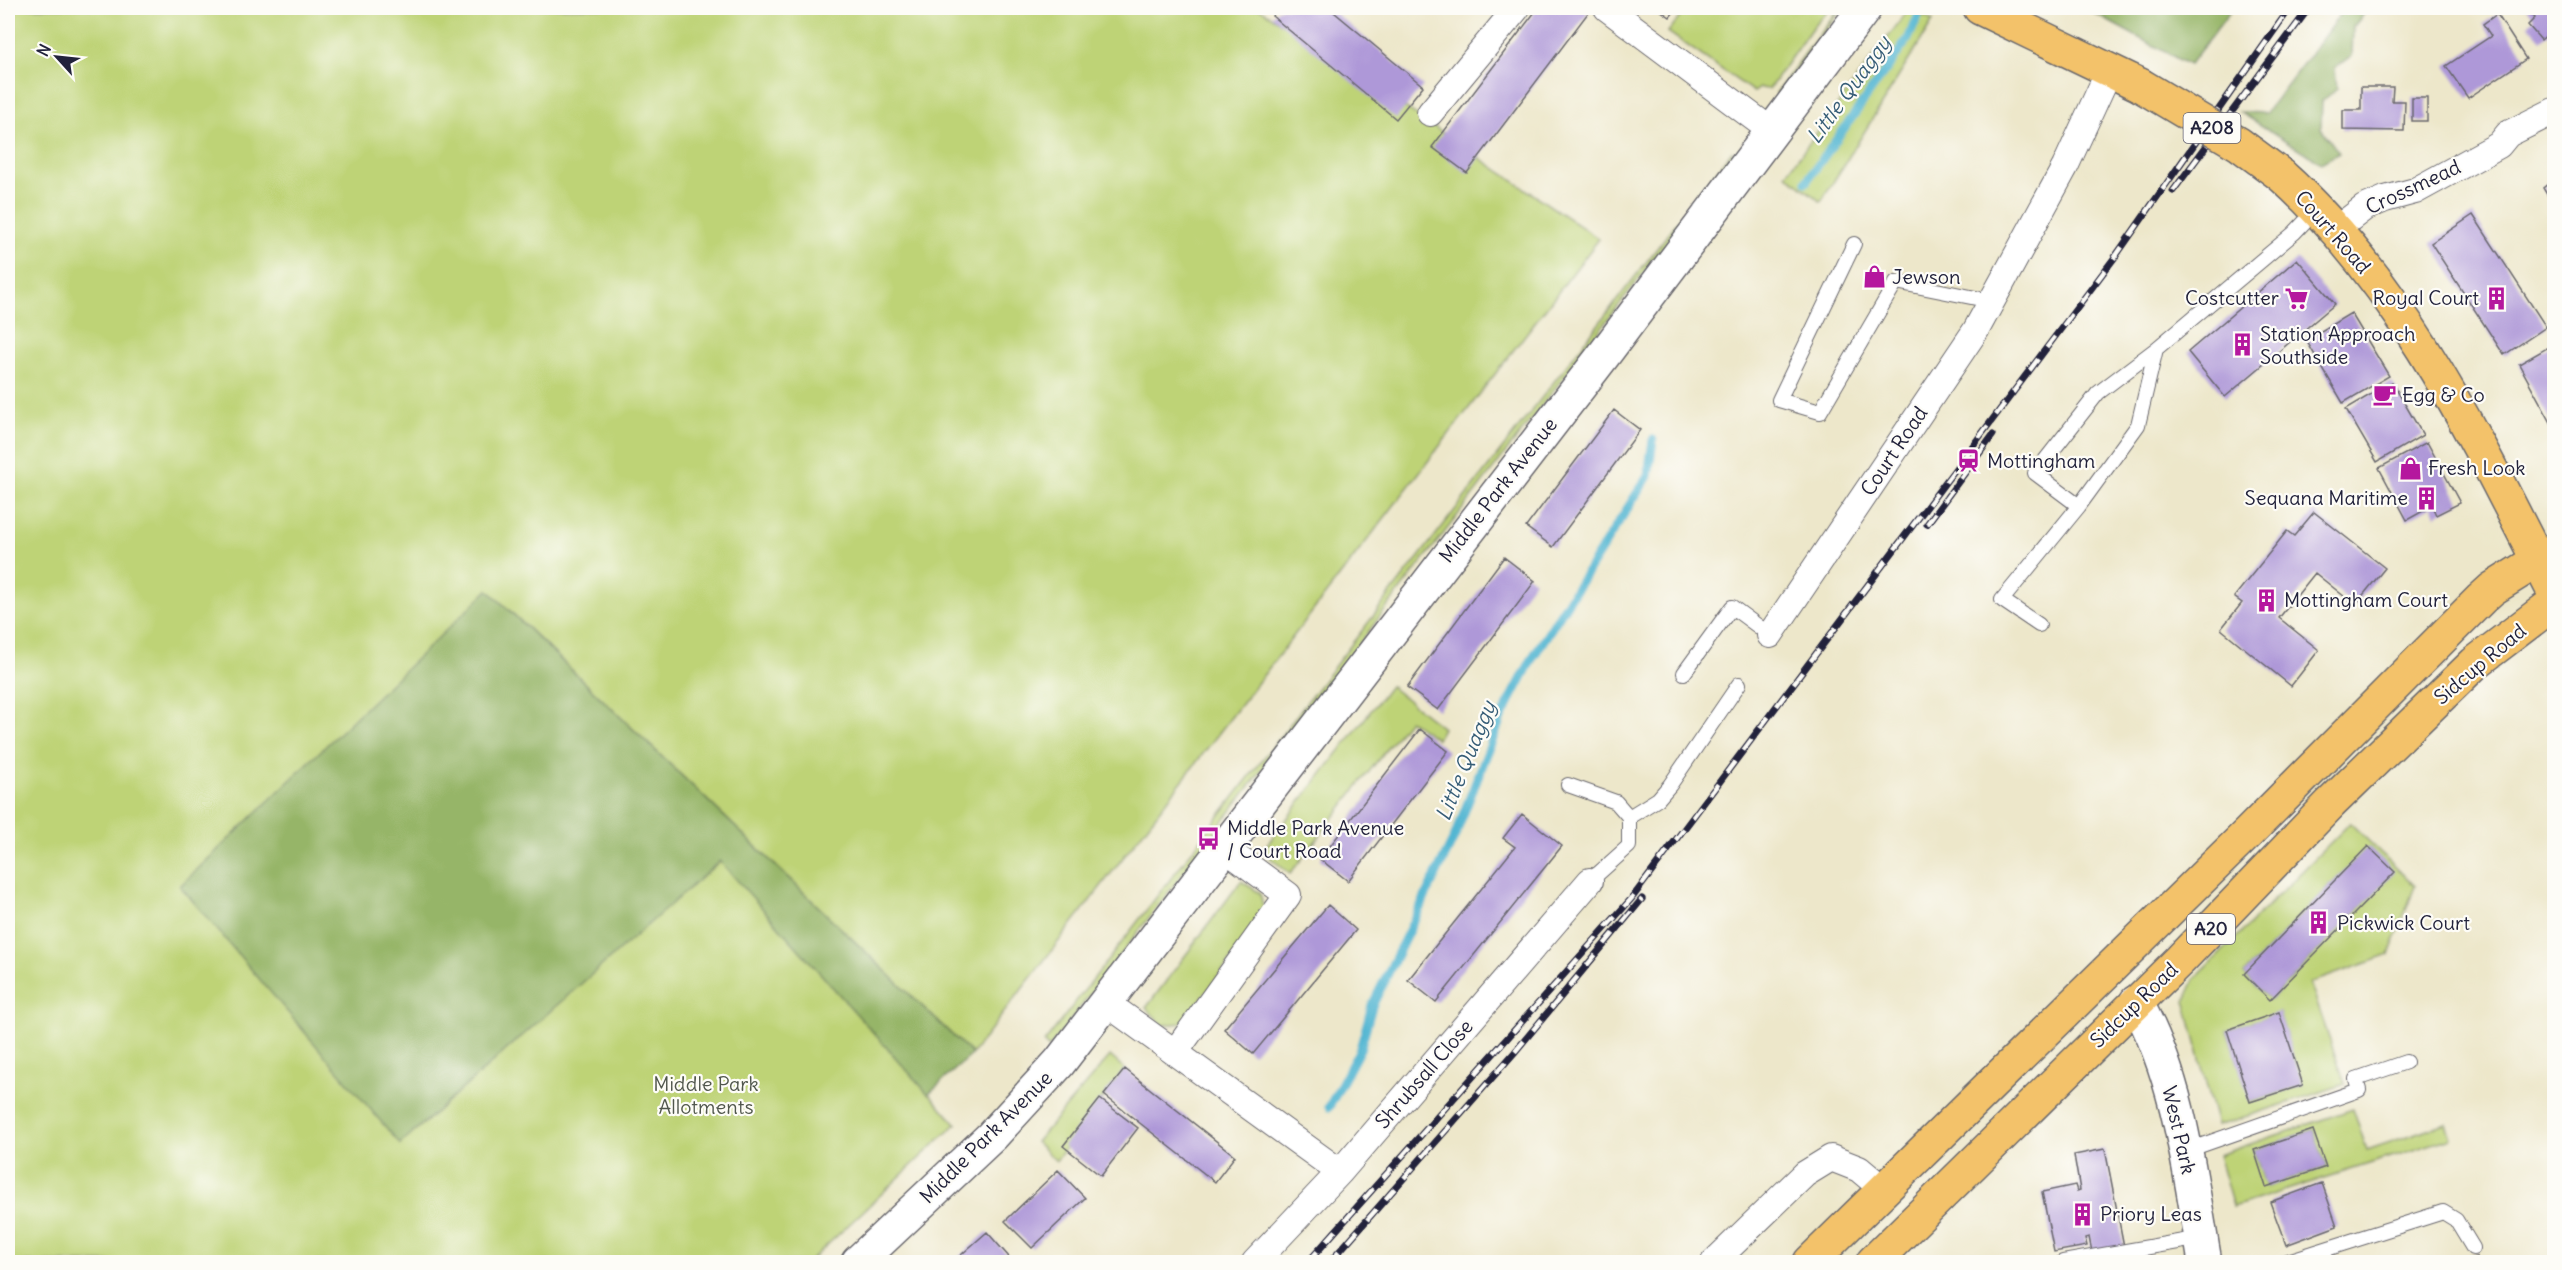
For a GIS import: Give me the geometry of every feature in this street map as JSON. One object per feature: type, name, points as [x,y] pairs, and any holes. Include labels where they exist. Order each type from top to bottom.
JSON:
[{"type":"main road","name":"Court Road","points":[[1980,8],[2140,85],[2239,144],[2281,175],[2325,221],[2387,294],[2434,365],[2546,555],[2554,592]]},
{"type":"main road","name":"Sidcup Road","points":[[1810,1263],[2248,833],[2481,599],[2546,555]]},
{"type":"main road","name":"Sidcup Road","points":[[1873,1263],[2216,924],[2331,803],[2475,663],[2554,603]]},
{"type":"street","points":[[1430,113],[1517,8]]},
{"type":"street","points":[[1606,8],[1773,132]]},
{"type":"street","name":"Middle Park Avenue","points":[[858,1263],[992,1136],[1059,1063],[1773,132],[1865,8]]},
{"type":"street","name":"Court Road","points":[[1770,635],[1976,330],[2065,167],[2109,71]]},
{"type":"street","name":"Crossmead","points":[[2325,221],[2385,199],[2415,191],[2499,145],[2508,134],[2554,111]]},
{"type":"street","points":[[1176,1051],[1288,895],[1224,848]]},
{"type":"street","name":"Shrubsall Close","points":[[1255,1263],[1340,1172],[1590,881]]},
{"type":"street","points":[[1105,1002],[1176,1051],[1190,1066],[1340,1172]]},
{"type":"street","name":"West Park","points":[[2136,1002],[2151,1028],[2165,1071],[2185,1151],[2203,1250]]},
{"type":"street","points":[[1714,1263],[1805,1174],[1831,1158],[1859,1168],[1884,1190]]},
{"type":"lane","points":[[2079,506],[2035,472],[2098,393],[2156,350],[2294,233],[2325,221]]},
{"type":"lane","points":[[1854,243],[1779,400],[1820,412],[1896,282],[1992,301]]},
{"type":"lane","points":[[2039,625],[2002,600],[2079,506],[2138,425],[2156,350]]},
{"type":"lane","points":[[1684,673],[1732,607],[1770,635]]},
{"type":"lane","points":[[1629,817],[1658,799],[1670,785],[1739,684]]},
{"type":"lane","points":[[1569,786],[1616,802],[1629,817],[1629,846],[1590,881]]},
{"type":"lane","points":[[2185,1151],[2359,1090],[2356,1079],[2406,1062]]},
{"type":"lane","points":[[2285,1263],[2443,1212],[2456,1220],[2473,1248]]},
{"type":"lane","points":[[2063,1263],[2203,1250]]},
{"type":"green space","name":"Middle Park Allotments","points":[[8,8],[1259,8],[1599,239],[972,1054],[488,590],[400,1144],[720,860],[956,1124],[809,1262],[8,1262]]},
{"type":"green space","points":[[1687,8],[1830,8],[1811,29],[1769,89],[1760,88],[1754,92],[1668,32]]},
{"type":"green space","points":[[1839,8],[1842,8],[1778,94],[1776,93]]},
{"type":"green space","points":[[2084,8],[2233,8],[2189,65]]},
{"type":"green space","points":[[2345,8],[2369,8],[2353,27],[2352,55],[2335,68],[2337,89],[2322,101],[2321,128],[2339,153],[2321,163],[2240,112],[2266,113]]},
{"type":"green space","points":[[1909,9],[1933,21],[1821,202],[1786,174]]},
{"type":"green space","points":[[1732,151],[1734,155],[1049,1048],[1044,1043]]},
{"type":"green space","points":[[488,590],[972,1054],[928,1094],[720,861],[400,1144],[180,886]]},
{"type":"green space","points":[[1390,686],[1443,728],[1437,739],[1409,720],[1290,874],[1262,851]]},
{"type":"green space","points":[[2350,823],[2415,886],[2389,955],[2310,983],[2345,1084],[2217,1126],[2185,1000],[2194,980]],"holes":[[[2368,847],[2394,872],[2270,1000],[2244,974]],[[2279,1013],[2302,1085],[2251,1102],[2227,1030]]]},
{"type":"green space","points":[[1241,881],[1260,893],[1265,915],[1183,1023],[1163,1025],[1146,1008]]},
{"type":"green space","points":[[1110,1056],[1125,1069],[1056,1161],[1036,1142]]},
{"type":"green space","points":[[2353,1109],[2367,1150],[2446,1123],[2451,1138],[2233,1207],[2218,1155]],"holes":[[[2313,1130],[2326,1167],[2266,1187],[2254,1150]]]},
{"type":"building","points":[[1279,8],[1329,8],[1423,86],[1396,119],[1272,16]]},
{"type":"building","points":[[1538,8],[1581,8],[1588,13],[1467,173],[1432,147]]},
{"type":"building","points":[[1657,8],[1677,8],[1670,17]]},
{"type":"building","points":[[2525,8],[2554,8],[2554,38],[2549,33],[2541,40],[2528,25],[2535,18]]},
{"type":"building","points":[[2497,14],[2526,59],[2468,98],[2446,66],[2491,36],[2483,24]]},
{"type":"building","points":[[2361,87],[2393,87],[2392,101],[2405,101],[2404,131],[2343,130],[2343,110],[2361,110]]},
{"type":"building","points":[[2412,98],[2427,98],[2427,121],[2412,121]]},
{"type":"building","points":[[2554,179],[2554,206],[2543,188]]},
{"type":"building","name":"Royal Court","points":[[2473,215],[2546,327],[2504,355],[2431,243]]},
{"type":"building","name":"Station Approach Southside","points":[[2297,259],[2335,304],[2225,397],[2188,352]]},
{"type":"building","points":[[2351,313],[2389,376],[2343,403],[2306,340]]},
{"type":"building","points":[[2554,344],[2554,428],[2519,364]]},
{"type":"building","points":[[2392,382],[2423,435],[2377,462],[2346,409]]},
{"type":"building","points":[[1614,410],[1640,430],[1553,547],[1526,527]]},
{"type":"building","points":[[2427,442],[2460,503],[2436,515],[2432,506],[2407,520],[2379,468]]},
{"type":"building","name":"Mottingham Court","points":[[2314,512],[2385,568],[2355,605],[2315,573],[2279,618],[2319,650],[2291,686],[2221,629],[2242,603],[2234,597],[2287,531],[2294,536]]},
{"type":"building","points":[[1504,557],[1535,581],[1438,710],[1407,687]]},
{"type":"building","points":[[1420,729],[1448,751],[1348,881],[1320,859]]},
{"type":"building","points":[[1522,814],[1562,846],[1436,1002],[1408,980],[1515,847],[1503,838]]},
{"type":"building","name":"Pickwick Court","points":[[2368,846],[2395,872],[2270,1000],[2244,974]]},
{"type":"building","points":[[1328,905],[1356,930],[1253,1054],[1224,1029]]},
{"type":"building","points":[[2279,1012],[2303,1085],[2250,1102],[2227,1030]]},
{"type":"building","points":[[1125,1069],[1235,1156],[1215,1182],[1104,1095]]},
{"type":"building","points":[[1100,1099],[1138,1128],[1101,1176],[1063,1146]]},
{"type":"building","points":[[2313,1130],[2326,1167],[2266,1187],[2254,1150]]},
{"type":"building","name":"Priory Leas","points":[[2105,1149],[2127,1262],[2094,1262],[2089,1237],[2085,1238],[2087,1246],[2054,1252],[2042,1192],[2075,1185],[2077,1191],[2080,1190],[2074,1155]]},
{"type":"building","points":[[1058,1170],[1085,1198],[1032,1248],[1005,1221]]},
{"type":"building","points":[[2322,1183],[2337,1226],[2286,1245],[2270,1202]]},
{"type":"building","points":[[987,1232],[1009,1257],[1003,1262],[953,1262]]},
{"type":"building","points":[[2477,1257],[2478,1262],[2456,1262],[2456,1261]]},
{"type":"waterway","name":"Little Quaggy","points":[[1806,182],[1908,39],[1918,17]]},
{"type":"waterway","name":"Little Quaggy","points":[[1329,1107],[1360,1049],[1372,1006],[1454,838],[1501,718],[1533,657],[1648,476],[1653,440]]},
{"type":"railway","points":[[1308,1262],[1632,898],[2115,257],[2290,8]]},
{"type":"railway","points":[[2173,191],[2309,8]]},
{"type":"railway","points":[[1927,524],[1993,435]]},
{"type":"railway","points":[[1330,1262],[1514,1053],[1642,899]]},
{"type":"place","name":"Jewson","points":[[1874,277]]},
{"type":"place","name":"Costcutter","points":[[2297,298]]},
{"type":"place","name":"Royal Court","points":[[2497,298]]},
{"type":"place","name":"Station Approach Southside","points":[[2242,345]]},
{"type":"place","name":"Egg & Co","points":[[2384,395]]},
{"type":"place","name":"Mottingham","points":[[1969,461]]},
{"type":"place","name":"Fresh Look","points":[[2410,468]]},
{"type":"place","name":"Sequana Maritime","points":[[2426,498]]},
{"type":"place","name":"Mottingham Court","points":[[2266,600]]},
{"type":"place","name":"Middle Park Avenue / Court Road","points":[[1209,839]]},
{"type":"place","name":"Pickwick Court","points":[[2319,923]]},
{"type":"place","name":"Priory Leas","points":[[2082,1214]]}]
